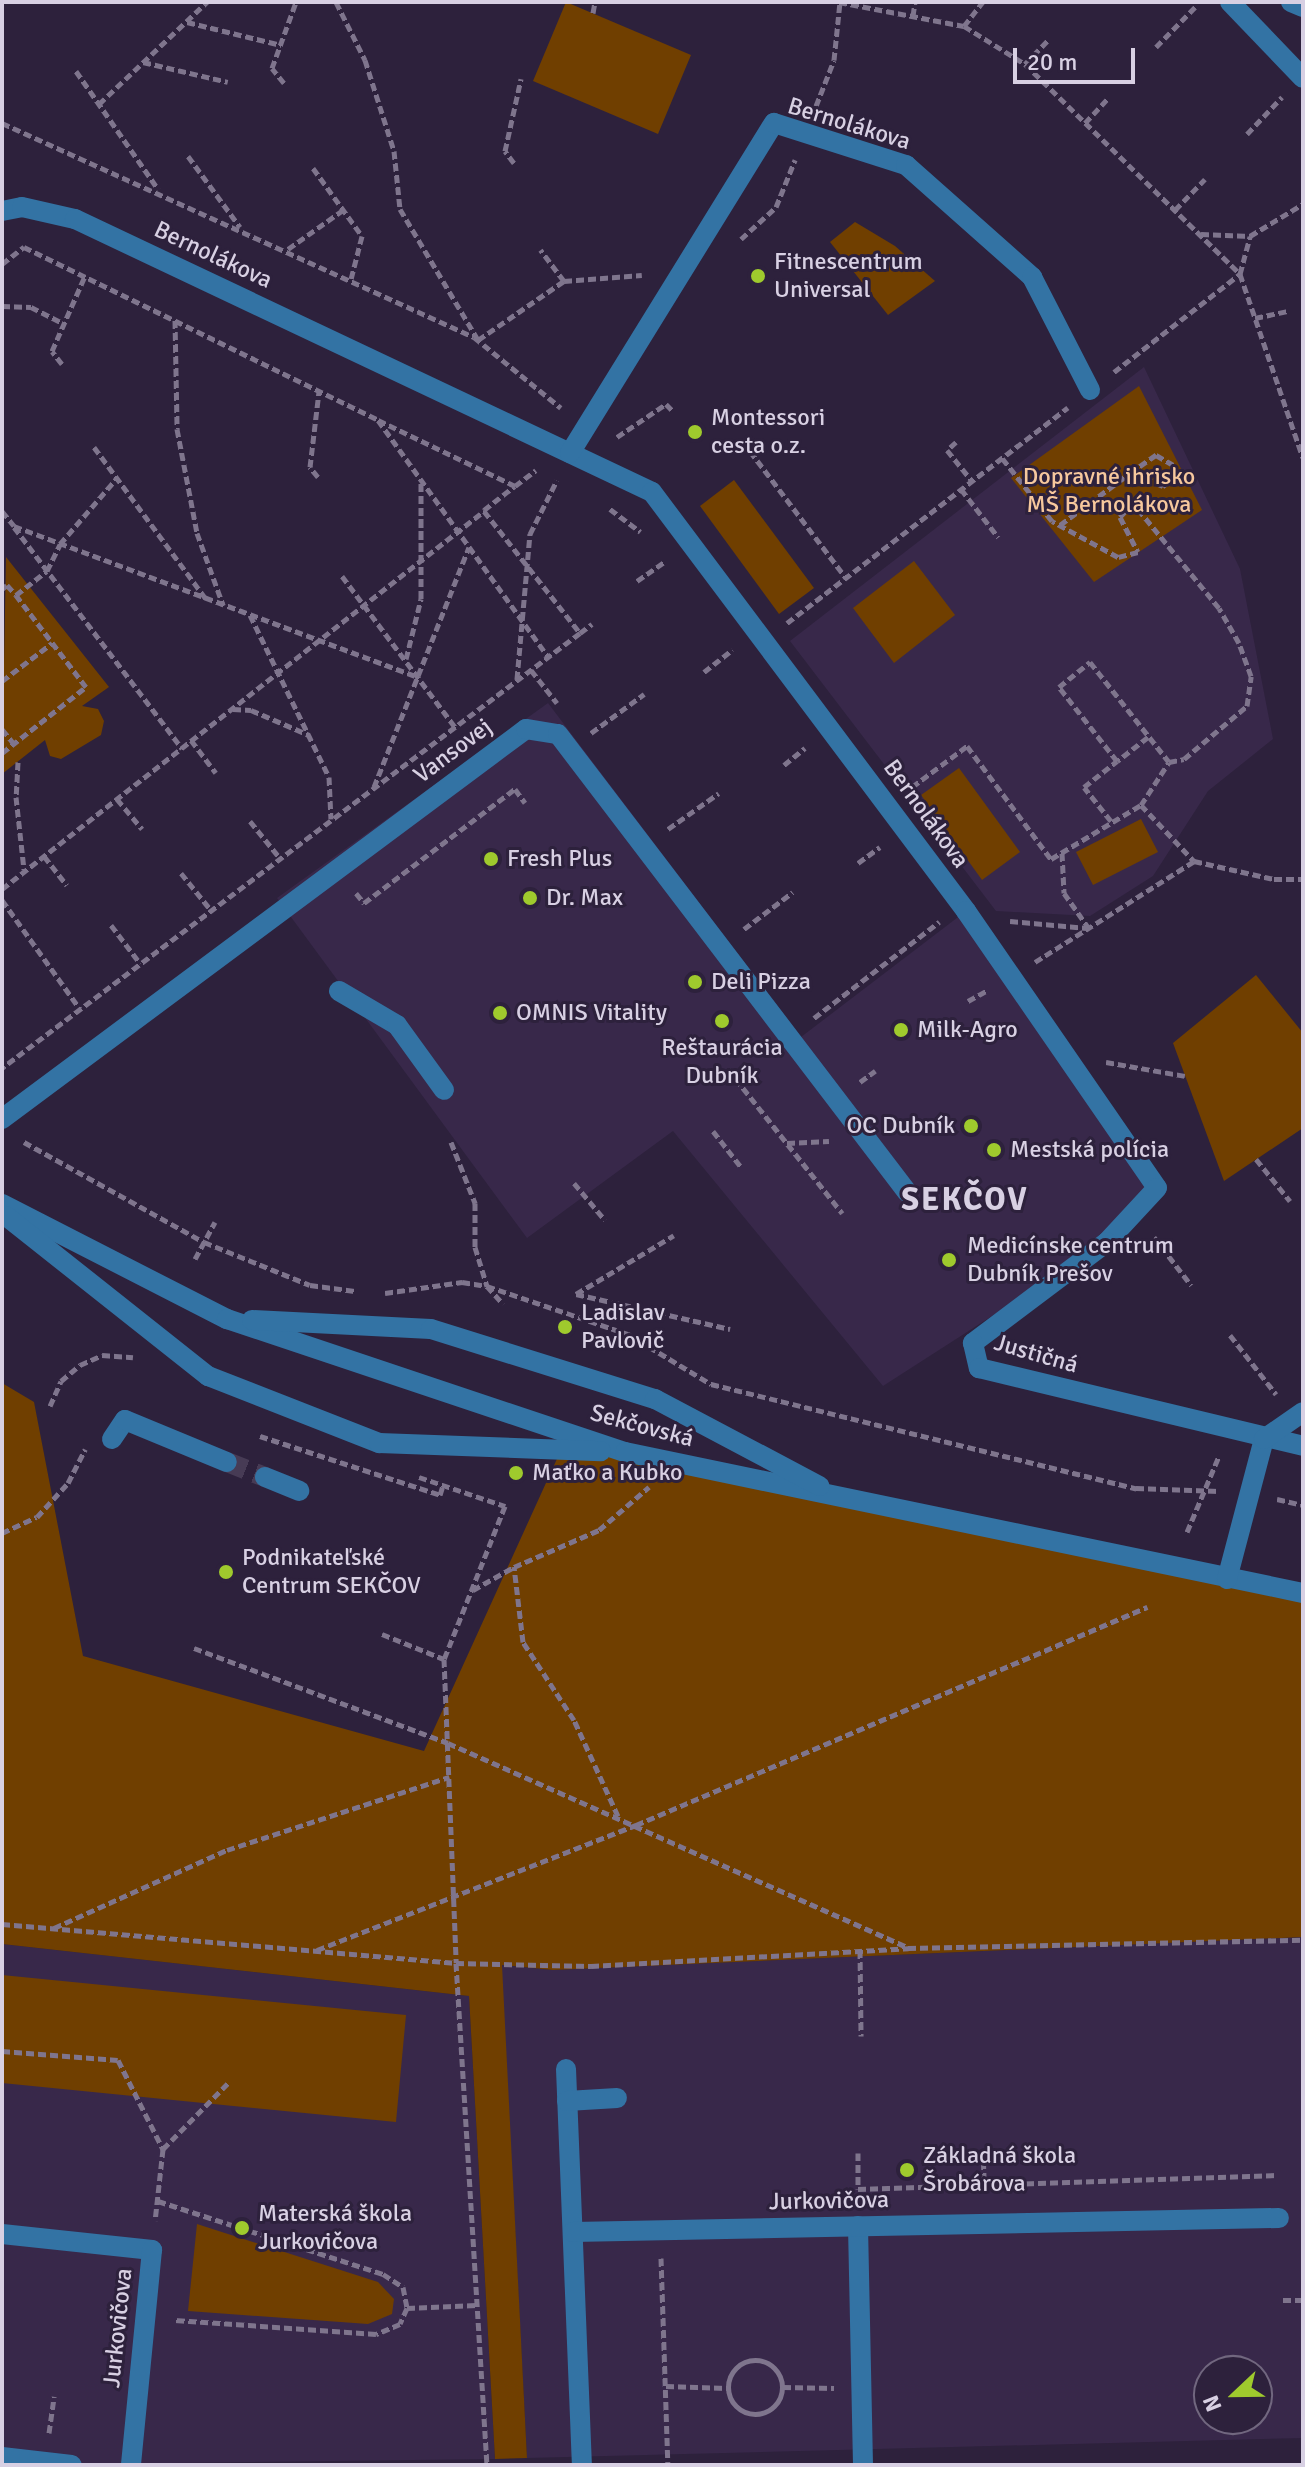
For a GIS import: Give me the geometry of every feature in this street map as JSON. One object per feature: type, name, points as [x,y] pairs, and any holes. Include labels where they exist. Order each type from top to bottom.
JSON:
[{"type":"street","points":[[1230,2],[1303,78]]},
{"type":"street","points":[[1291,2],[1303,7]]},
{"type":"street","name":"Bernolákova","points":[[570,453],[774,123],[906,165],[1032,277],[1090,390]]},
{"type":"street","name":"Bernolákova","points":[[2,211],[22,207],[75,219],[652,492],[888,805],[956,914],[1073,1066],[1157,1188],[1107,1242]]},
{"type":"street","name":"Vansovej","points":[[2,1119],[526,729],[558,734],[907,1192]]},
{"type":"street","points":[[339,991],[397,1025],[444,1090]]},
{"type":"street","name":"Sekčovská","points":[[2,1204],[227,1319],[625,1452],[1303,1593]]},
{"type":"street","points":[[2,1213],[208,1376],[379,1443],[625,1452]]},
{"type":"street","name":"Justičná","points":[[1107,1242],[973,1343],[979,1368],[1264,1439]]},
{"type":"street","points":[[227,1319],[431,1329],[655,1399],[840,1498]]},
{"type":"street","points":[[1227,1579],[1264,1439],[1303,1412]]},
{"type":"street","points":[[112,1439],[125,1420],[227,1462]]},
{"type":"street","points":[[1264,1439],[1303,1446]]},
{"type":"street","points":[[265,1477],[299,1491]]},
{"type":"street","points":[[566,2069],[582,2465]]},
{"type":"street","points":[[567,2101],[617,2098]]},
{"type":"street","name":"Jurkovičova","points":[[573,2232],[1279,2218]]},
{"type":"street","points":[[858,2226],[863,2465]]},
{"type":"street","name":"Jurkovičova","points":[[2,2234],[152,2250],[131,2465]]},
{"type":"street","points":[[2,2457],[72,2465]]},
{"type":"path","points":[[99,104],[207,2]]},
{"type":"path","points":[[284,83],[272,68],[296,2]]},
{"type":"path","points":[[336,2],[365,60],[394,151],[400,209],[478,340]]},
{"type":"path","points":[[593,13],[595,2]]},
{"type":"path","points":[[733,245],[776,207],[834,60],[840,2],[964,26],[1025,64],[1240,274],[1303,458]]},
{"type":"path","points":[[913,16],[915,2]]},
{"type":"path","points":[[964,26],[983,2]]},
{"type":"path","points":[[1156,47],[1195,7]]},
{"type":"path","points":[[187,22],[281,45]]},
{"type":"path","points":[[1025,64],[1048,40]]},
{"type":"path","points":[[143,62],[228,82]]},
{"type":"path","points":[[76,71],[160,192]]},
{"type":"path","points":[[514,163],[505,151],[521,79]]},
{"type":"path","points":[[1247,134],[1285,93]]},
{"type":"path","points":[[1085,123],[1109,97]]},
{"type":"path","points":[[2,123],[241,228],[478,340],[567,413],[574,404]]},
{"type":"path","points":[[188,156],[241,228]]},
{"type":"path","points":[[313,168],[362,236],[351,279]]},
{"type":"path","points":[[1175,211],[1205,179]]},
{"type":"path","points":[[1199,234],[1250,236],[1303,204]]},
{"type":"path","points":[[288,250],[343,210]]},
{"type":"path","points":[[765,641],[1240,274],[1250,236]]},
{"type":"path","points":[[2,264],[24,247],[515,486]]},
{"type":"path","points":[[541,250],[564,281]]},
{"type":"path","points":[[478,340],[564,281],[658,274],[678,278]]},
{"type":"path","points":[[62,364],[52,351],[85,276]]},
{"type":"path","points":[[2,306],[31,307],[64,324]]},
{"type":"path","points":[[1255,318],[1287,311]]},
{"type":"path","points":[[175,320],[177,429],[197,533],[224,606]]},
{"type":"path","points":[[318,477],[310,467],[319,391]]},
{"type":"path","points":[[378,420],[548,657]]},
{"type":"path","points":[[1295,435],[1303,434]]},
{"type":"path","points":[[956,442],[947,450],[972,481]]},
{"type":"path","points":[[94,447],[206,599]]},
{"type":"path","points":[[750,451],[846,578]]},
{"type":"path","points":[[1060,525],[1130,473],[1156,455],[1175,466],[1175,476],[1163,486],[1130,473]]},
{"type":"path","points":[[888,805],[967,746],[1051,859],[1141,805],[1169,762],[1184,759],[1239,718],[1252,690],[1247,658],[1219,608],[1133,503],[1120,517],[1138,552],[1118,557],[1060,525],[1002,458]]},
{"type":"path","points":[[2,889],[539,467],[569,485]]},
{"type":"path","points":[[16,595],[47,571],[60,544],[117,478]]},
{"type":"path","points":[[517,680],[530,534],[558,478]]},
{"type":"path","points":[[405,661],[421,599],[421,479]]},
{"type":"path","points":[[961,489],[998,537]]},
{"type":"path","points":[[603,506],[649,539]]},
{"type":"path","points":[[2,511],[182,748]]},
{"type":"path","points":[[484,511],[580,633]]},
{"type":"path","points":[[14,526],[418,677]]},
{"type":"path","points":[[374,788],[469,546]]},
{"type":"path","points":[[637,581],[673,557],[661,548]]},
{"type":"path","points":[[342,576],[455,727]]},
{"type":"path","points":[[2,589],[7,585],[16,595],[86,687],[2,753]]},
{"type":"path","points":[[250,615],[329,777],[331,820]]},
{"type":"path","points":[[2,1068],[592,624]]},
{"type":"path","points":[[2,681],[52,643]]},
{"type":"path","points":[[704,672],[740,644]]},
{"type":"path","points":[[1117,761],[1059,687],[1090,662],[1169,762]]},
{"type":"path","points":[[531,670],[564,711]]},
{"type":"path","points":[[584,738],[644,694]]},
{"type":"path","points":[[232,709],[251,710],[310,736]]},
{"type":"path","points":[[2,729],[14,744]]},
{"type":"path","points":[[1111,821],[1084,787],[1148,737]]},
{"type":"path","points":[[191,740],[216,773]]},
{"type":"path","points":[[784,765],[814,742]]},
{"type":"path","points":[[18,762],[16,797],[24,871]]},
{"type":"path","points":[[337,870],[364,903],[515,789],[525,803]]},
{"type":"path","points":[[658,836],[719,793]]},
{"type":"path","points":[[117,799],[142,829]]},
{"type":"path","points":[[1141,805],[1194,861],[1274,879],[1303,879]]},
{"type":"path","points":[[250,821],[280,858]]},
{"type":"path","points":[[858,863],[890,840]]},
{"type":"path","points":[[1062,853],[1064,893],[1088,928]]},
{"type":"path","points":[[44,856],[67,885]]},
{"type":"path","points":[[1050,952],[1194,861]]},
{"type":"path","points":[[181,873],[211,910]]},
{"type":"path","points":[[2,876],[8,884]]},
{"type":"path","points":[[733,936],[793,892]]},
{"type":"path","points":[[2,900],[80,1009]]},
{"type":"path","points":[[801,1028],[956,914],[1088,928]]},
{"type":"path","points":[[111,925],[140,963]]},
{"type":"path","points":[[1073,1066],[1130,1064],[1185,1076]]},
{"type":"path","points":[[728,1069],[842,1213]]},
{"type":"path","points":[[713,1131],[741,1167]]},
{"type":"path","points":[[15,1137],[204,1242],[310,1285],[357,1291]]},
{"type":"path","points":[[451,1142],[475,1203],[475,1247],[487,1286],[503,1304]]},
{"type":"path","points":[[1256,1159],[1290,1201]]},
{"type":"path","points":[[574,1183],[605,1220]]},
{"type":"path","points":[[195,1259],[215,1222]]},
{"type":"path","points":[[674,1235],[576,1294],[730,1329]]},
{"type":"path","points":[[1154,1237],[1191,1285]]},
{"type":"path","points":[[373,1294],[462,1282],[487,1286],[628,1334],[711,1384],[1136,1488],[1249,1494],[1303,1505]]},
{"type":"path","points":[[1230,1335],[1278,1397]]},
{"type":"path","points":[[50,1406],[61,1381],[80,1365],[102,1355],[143,1358]]},
{"type":"path","points":[[255,1448],[265,1421]]},
{"type":"path","points":[[260,1436],[440,1495],[443,1485]]},
{"type":"path","points":[[2,1533],[37,1517],[68,1483],[87,1443]]},
{"type":"path","points":[[1187,1532],[1207,1491],[1219,1456]]},
{"type":"path","points":[[471,1591],[514,1567],[599,1530],[673,1462]]},
{"type":"path","points":[[415,1476],[505,1506],[444,1659],[456,1963],[487,2465]]},
{"type":"path","points":[[514,1567],[523,1642],[574,1720],[619,1817]]},
{"type":"path","points":[[313,1951],[636,1825],[1147,1607]]},
{"type":"path","points":[[382,1634],[444,1659]]},
{"type":"path","points":[[194,1648],[448,1743],[908,1948]]},
{"type":"path","points":[[53,1928],[227,1850],[449,1777]]},
{"type":"path","points":[[2,1924],[456,1963],[591,1966],[908,1948],[1303,1940]]},
{"type":"path","points":[[860,1950],[861,2036]]},
{"type":"path","points":[[2,2051],[118,2060],[163,2149],[152,2250]]},
{"type":"path","points":[[163,2149],[228,2083]]},
{"type":"path","points":[[983,2149],[984,2185]]},
{"type":"path","points":[[858,2153],[858,2226]]},
{"type":"path","points":[[858,2189],[1278,2175]]},
{"type":"path","points":[[145,2318],[376,2334],[400,2324],[407,2308],[403,2287],[383,2274],[158,2201]]},
{"type":"path","points":[[660,2230],[668,2465]]},
{"type":"path","points":[[1283,2300],[1303,2300]]},
{"type":"path","points":[[407,2308],[477,2305]]},
{"type":"path","points":[[749,2360],[772,2365],[783,2387],[781,2399],[762,2414],[738,2409],[727,2388],[737,2366],[749,2360]]},
{"type":"path","points":[[666,2386],[727,2388]]},
{"type":"path","points":[[783,2387],[862,2388]]},
{"type":"shaded area","points":[[1144,367],[1240,569],[1273,739],[1208,791],[1153,876],[1090,916],[996,911],[790,641]]},
{"type":"shaded area","points":[[548,703],[801,1037],[966,911],[1157,1188],[1107,1242],[883,1386],[673,1131],[527,1238],[277,898]]},
{"type":"shaded area","name":"Základná škola Šrobárova","points":[[1303,1937],[1303,2438],[527,2458],[501,1965],[553,1970]]},
{"type":"shaded area","name":"Materská škola Jurkovičova","points":[[2,1944],[469,1996],[495,2459],[2,2465]]},
{"type":"green space","points":[[566,2],[691,55],[658,134],[533,81]]},
{"type":"green space","points":[[855,222],[895,246],[935,281],[888,315],[830,242]]},
{"type":"green space","name":"Dopravné ihrisko MŠ Bernolákova","points":[[1139,386],[1202,510],[1094,582],[1011,478]]},
{"type":"green space","points":[[734,480],[814,588],[779,614],[700,506]]},
{"type":"green space","points":[[6,557],[109,687],[82,706],[98,709],[104,721],[101,735],[61,759],[50,756],[45,740],[2,774]]},
{"type":"green space","points":[[914,561],[955,615],[894,663],[853,608]]},
{"type":"green space","points":[[959,768],[1020,852],[982,880],[921,795]]},
{"type":"green space","points":[[1141,819],[1158,852],[1093,885],[1076,852]]},
{"type":"green space","points":[[1256,975],[1303,1033],[1303,1128],[1224,1181],[1173,1043]]},
{"type":"green space","points":[[2,1383],[34,1402],[83,1656],[424,1751],[566,1439],[1303,1587],[1303,1937],[553,1970],[502,1965],[527,2458],[495,2459],[469,1996],[2,1944]]},
{"type":"green space","points":[[2,1975],[406,2015],[396,2122],[2,2083]]},
{"type":"green space","points":[[197,2224],[378,2282],[394,2299],[392,2314],[368,2324],[188,2311]]},
{"type":"tunnel","points":[[227,1462],[265,1477]]},
{"type":"place","name":"Fitnescentrum Universal","points":[[758,276]]},
{"type":"place","name":"Montessori cesta o.z.","points":[[695,432]]},
{"type":"place","name":"Fresh Plus","points":[[491,859]]},
{"type":"place","name":"Dr. Max","points":[[530,898]]},
{"type":"place","name":"Deli Pizza","points":[[695,982]]},
{"type":"place","name":"OMNIS Vitality","points":[[500,1013]]},
{"type":"place","name":"Reštaurácia Dubník","points":[[722,1021]]},
{"type":"place","name":"Milk-Agro","points":[[901,1030]]},
{"type":"place","name":"OC Dubník","points":[[971,1126]]},
{"type":"place","name":"Mestská polícia","points":[[994,1150]]},
{"type":"place","name":"Medicínske centrum Dubník Prešov","points":[[949,1260]]},
{"type":"place","name":"Ladislav Pavlovič","points":[[565,1327]]},
{"type":"place","name":"Maťko a Kubko","points":[[516,1473]]},
{"type":"place","name":"Podnikateľské Centrum SEKČOV","points":[[226,1572]]},
{"type":"place","name":"Základná škola Šrobárova","points":[[907,2170]]},
{"type":"place","name":"Materská škola Jurkovičova","points":[[242,2228]]},
{"type":"district","name":"SEKČOV","points":[[965,1200]]}]
